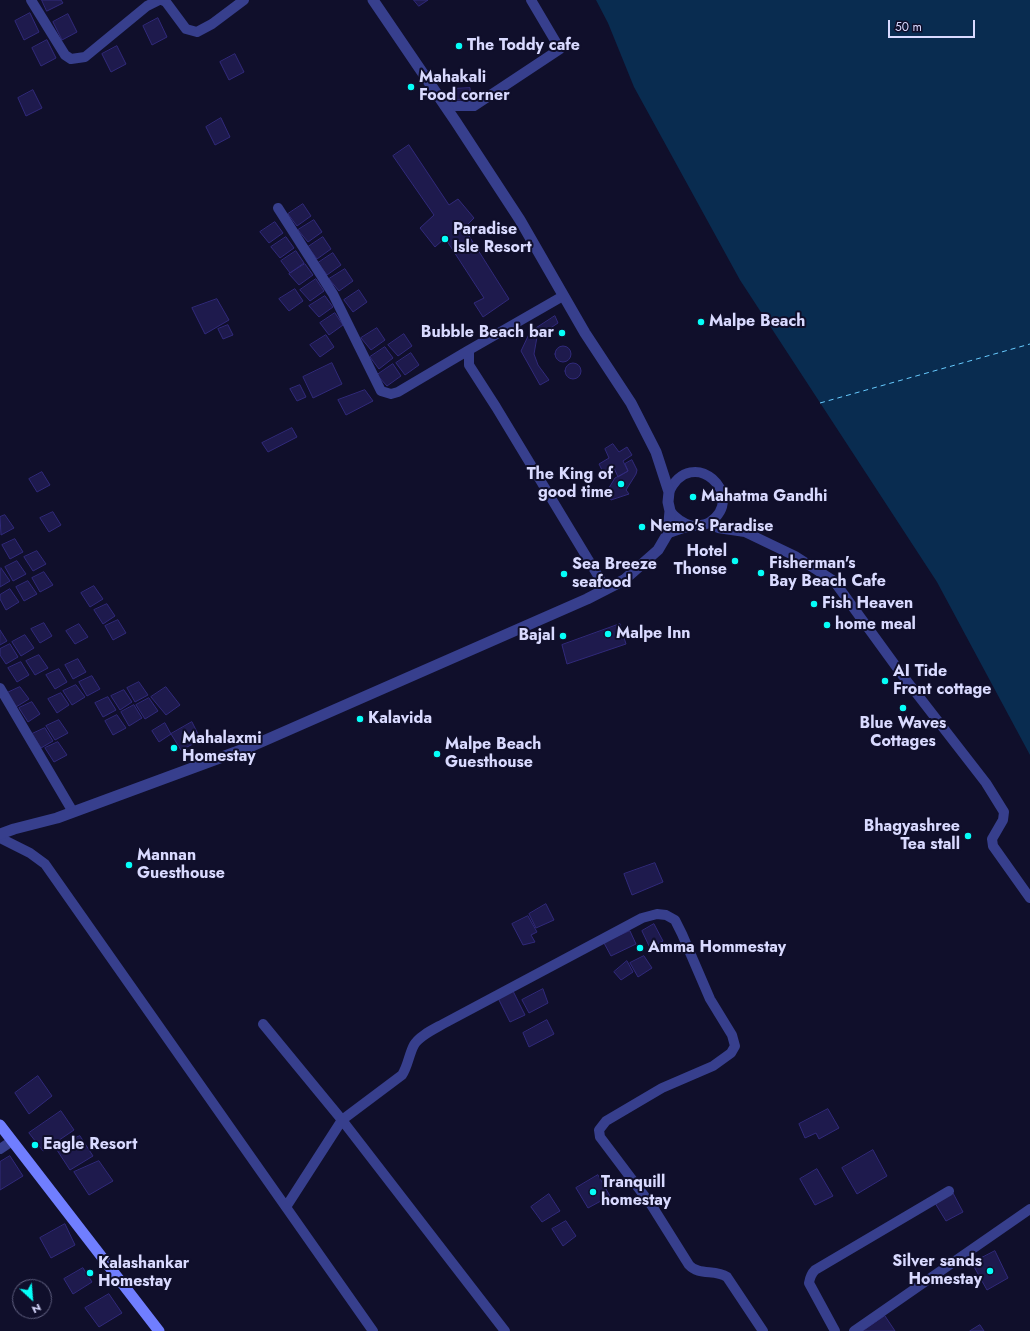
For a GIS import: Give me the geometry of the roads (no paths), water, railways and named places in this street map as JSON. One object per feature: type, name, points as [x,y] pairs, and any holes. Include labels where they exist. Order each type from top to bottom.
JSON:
[{"type":"main road","points":[[0,1125],[159,1331]]},
{"type":"street","points":[[31,0],[65,55],[71,59],[85,57],[147,6],[161,0],[166,2],[186,29],[197,32],[212,24],[244,0]]},
{"type":"street","points":[[373,0],[520,220],[585,333],[631,403],[656,452],[669,492]]},
{"type":"street","points":[[445,106],[474,106],[560,49],[531,0]]},
{"type":"street","points":[[278,208],[332,294],[381,391],[391,394],[398,392],[564,296]]},
{"type":"street","points":[[469,350],[469,365],[606,589]]},
{"type":"street","points":[[2,832],[57,818],[252,746],[606,589],[624,580],[658,550],[668,533],[670,511],[668,502],[669,492],[679,477],[688,473],[697,472],[706,474],[713,478],[719,485],[723,502],[716,518],[709,523],[700,526],[683,524],[670,511]]},
{"type":"street","points":[[709,523],[718,528],[745,532],[795,556],[834,581],[903,676],[986,782],[1004,812],[1003,820],[992,839],[993,846],[1030,898]]},
{"type":"street","points":[[668,533],[692,526]]},
{"type":"street","points":[[0,688],[73,812]]},
{"type":"street","points":[[2,832],[45,864],[373,1331]]},
{"type":"street","points":[[286,1207],[342,1120],[402,1075],[406,1069],[414,1045],[418,1040],[442,1024],[642,918],[657,914],[666,915],[675,920],[710,999],[732,1036],[735,1046],[731,1053],[713,1066],[662,1088],[606,1121],[599,1130],[600,1137],[652,1206],[689,1265],[695,1270],[719,1273],[727,1277],[763,1331]]},
{"type":"street","points":[[263,1024],[342,1120],[505,1331]]},
{"type":"street","points":[[0,1149],[12,1141]]},
{"type":"street","points":[[835,1331],[809,1282],[812,1273],[949,1191]]},
{"type":"street","points":[[854,1331],[1030,1209]]},
{"type":"water","points":[[596,0],[1030,0],[1030,755],[937,582],[740,280],[634,87],[608,23]]},
{"type":"place","name":"The Toddy cafe","points":[[459,46]]},
{"type":"place","name":"Mahakali Food corner","points":[[411,87]]},
{"type":"place","name":"Paradise Isle Resort","points":[[445,239]]},
{"type":"place","name":"Malpe Beach","points":[[701,322]]},
{"type":"place","name":"Bubble Beach bar","points":[[562,333]]},
{"type":"place","name":"The King of good time","points":[[621,484]]},
{"type":"place","name":"Mahatma Gandhi","points":[[693,497]]},
{"type":"place","name":"Nemo's Paradise","points":[[642,527]]},
{"type":"place","name":"Hotel Thonse","points":[[735,561]]},
{"type":"place","name":"Fisherman's Bay Beach Cafe","points":[[761,573]]},
{"type":"place","name":"Sea Breeze seafood","points":[[564,574]]},
{"type":"place","name":"Fish Heaven","points":[[814,604]]},
{"type":"place","name":"home meal","points":[[827,625]]},
{"type":"place","name":"Malpe Inn","points":[[608,634]]},
{"type":"place","name":"Bajal","points":[[563,636]]},
{"type":"place","name":"AI Tide Front cottage","points":[[885,681]]},
{"type":"place","name":"Blue Waves Cottages","points":[[903,708]]},
{"type":"place","name":"Kalavida","points":[[360,719]]},
{"type":"place","name":"Mahalaxmi Homestay","points":[[174,748]]},
{"type":"place","name":"Malpe Beach Guesthouse","points":[[437,754]]},
{"type":"place","name":"Bhagyashree Tea stall","points":[[968,836]]},
{"type":"place","name":"Mannan Guesthouse","points":[[129,865]]},
{"type":"place","name":"Amma Hommestay","points":[[640,948]]},
{"type":"place","name":"Eagle Resort","points":[[35,1145]]},
{"type":"place","name":"Tranquill homestay","points":[[593,1192]]},
{"type":"place","name":"Silver sands Homestay","points":[[990,1271]]},
{"type":"place","name":"Kalashankar Homestay","points":[[90,1273]]}]
